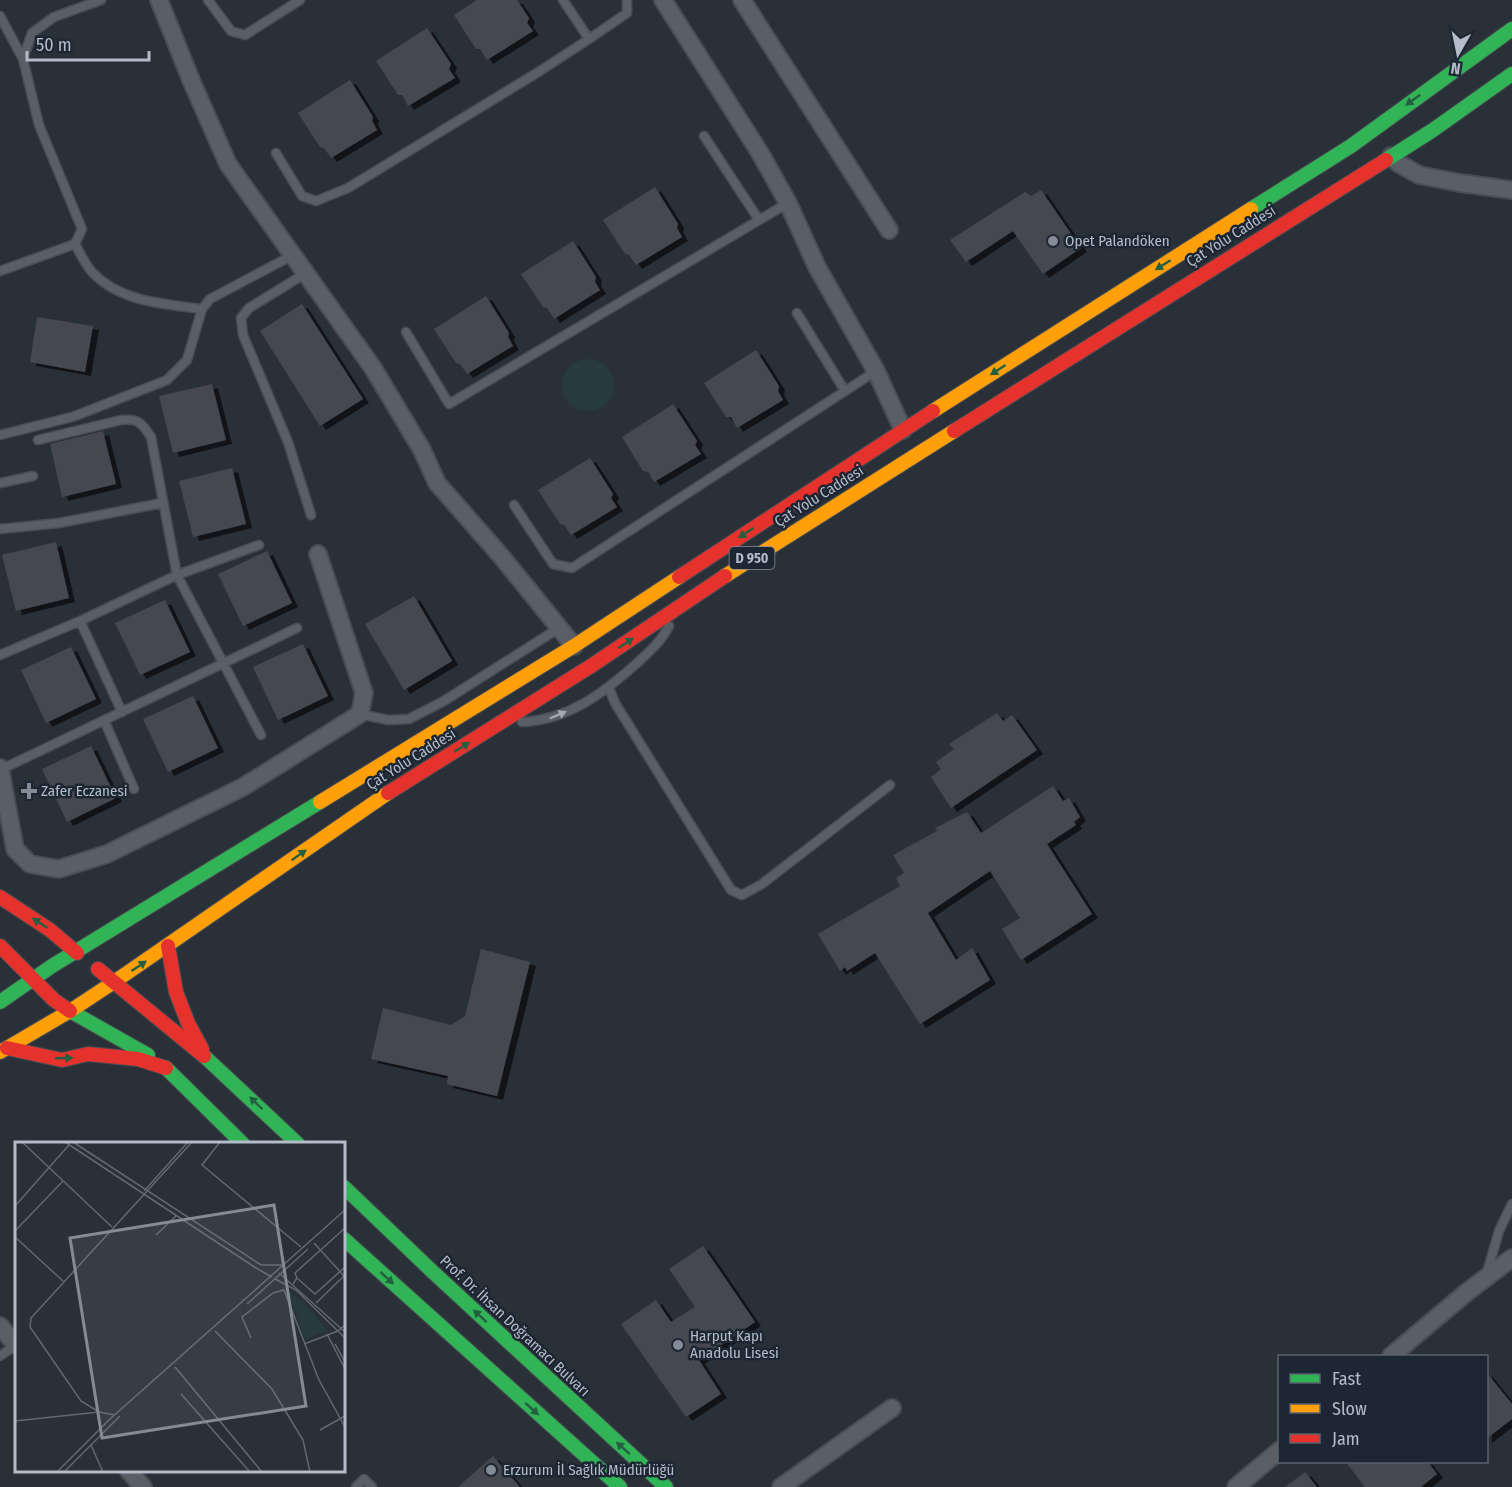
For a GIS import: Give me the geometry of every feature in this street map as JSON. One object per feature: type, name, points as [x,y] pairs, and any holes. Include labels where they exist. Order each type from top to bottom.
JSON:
[{"type":"main road","name":"Çat Yolu Caddesi","points":[[0,1002],[33,979],[574,646],[903,430],[1351,146],[1512,29]]},
{"type":"main road","name":"Çat Yolu Caddesi","points":[[3,1050],[70,1011],[168,946],[380,798],[591,666],[758,554],[1433,130],[1512,74]]},
{"type":"main road","points":[[0,897],[51,930],[204,1056],[297,1142]]},
{"type":"main road","points":[[0,946],[54,1000],[155,1058],[242,1142]]},
{"type":"main road","points":[[168,946],[176,992],[204,1056]]},
{"type":"main road","points":[[3,1050],[62,1060],[88,1054],[138,1059],[166,1068]]},
{"type":"main road","name":"Prof. Dr. İhsan Doğramacı Bulvarı","points":[[345,1188],[666,1487]]},
{"type":"main road","points":[[345,1240],[620,1487]]},
{"type":"street","points":[[159,0],[190,81],[228,164],[373,368],[422,450],[437,483],[501,556],[574,646]]},
{"type":"street","points":[[663,0],[760,153],[788,203],[817,267],[876,371],[903,430]]},
{"type":"street","points":[[742,0],[889,230]]},
{"type":"street","points":[[1391,156],[1398,163],[1419,175],[1509,190],[1512,207]]},
{"type":"street","points":[[0,769],[15,849],[30,864],[59,869],[107,854],[243,787],[360,714],[364,693],[318,554]]},
{"type":"street","points":[[1391,1355],[1512,1258]]},
{"type":"street","points":[[0,1326],[15,1344]]},
{"type":"street","points":[[781,1487],[892,1408]]},
{"type":"street","points":[[1236,1487],[1278,1452]]},
{"type":"street","points":[[130,1472],[143,1487]]},
{"type":"lane","points":[[23,59],[32,33],[54,17],[101,0]]},
{"type":"lane","points":[[208,0],[231,32],[245,35],[300,0]]},
{"type":"lane","points":[[563,0],[589,39]]},
{"type":"lane","points":[[276,153],[302,196],[315,201],[348,188],[589,39],[627,13],[627,0]]},
{"type":"lane","points":[[0,16],[23,59],[39,125],[82,229],[75,244],[0,271]]},
{"type":"lane","points":[[704,136],[759,220]]},
{"type":"lane","points":[[406,332],[449,404],[788,203]]},
{"type":"lane","points":[[75,244],[92,272],[114,290],[156,303],[202,309]]},
{"type":"lane","points":[[0,435],[72,417],[166,380],[187,360],[202,309],[210,298],[293,255]]},
{"type":"lane","points":[[306,273],[249,308],[241,318],[243,335],[288,442],[302,480],[311,515]]},
{"type":"lane","points":[[797,313],[845,392]]},
{"type":"lane","points":[[514,505],[553,564],[572,568],[876,371]]},
{"type":"lane","points":[[38,440],[121,420],[132,419],[143,426],[151,437],[177,575],[261,735]]},
{"type":"lane","points":[[0,483],[33,476]]},
{"type":"lane","points":[[0,529],[59,523],[162,503]]},
{"type":"lane","points":[[0,655],[80,621],[177,575],[259,545]]},
{"type":"lane","points":[[501,723],[543,721],[582,705],[609,688],[662,640],[678,608]]},
{"type":"lane","points":[[80,621],[122,712]]},
{"type":"lane","points":[[0,769],[297,628]]},
{"type":"lane","points":[[360,714],[388,720],[409,718],[444,701],[559,628]]},
{"type":"lane","points":[[609,688],[621,713],[731,890],[742,895],[762,884],[890,785]]},
{"type":"lane","points":[[104,720],[134,789]]},
{"type":"lane","points":[[1485,1278],[1499,1231],[1512,1204]]},
{"type":"lane","points":[[0,1356],[15,1346]]},
{"type":"lane","points":[[356,1487],[364,1479],[372,1487]]},
{"type":"green space","points":[[588,359],[598,361],[606,367],[612,375],[614,385],[612,395],[606,403],[598,409],[588,411],[578,409],[570,403],[564,395],[562,385],[564,375],[570,367],[578,361]]},
{"type":"building","points":[[477,0],[517,0],[529,18],[527,23],[533,31],[487,60],[480,49],[476,49],[454,15]]},
{"type":"building","points":[[427,28],[451,64],[449,69],[455,78],[408,106],[376,61]]},
{"type":"building","points":[[350,80],[373,117],[372,121],[377,130],[331,158],[324,148],[320,147],[298,113]]},
{"type":"building","points":[[655,187],[678,224],[677,228],[682,237],[636,265],[629,255],[625,254],[603,220]]},
{"type":"building","points":[[1041,190],[1081,248],[1043,274],[1013,231],[966,262],[950,240],[1025,192],[1031,196]]},
{"type":"building","points":[[573,241],[596,277],[595,282],[600,290],[554,319],[521,274]]},
{"type":"building","points":[[486,296],[509,333],[508,337],[513,346],[467,374],[460,364],[456,363],[434,329]]},
{"type":"building","points":[[302,304],[363,399],[320,426],[260,331]]},
{"type":"building","points":[[37,317],[93,326],[85,372],[30,362]]},
{"type":"building","points":[[756,350],[779,386],[778,391],[783,400],[737,428],[731,417],[726,417],[704,383]]},
{"type":"building","points":[[212,384],[226,440],[173,453],[159,396]]},
{"type":"building","points":[[673,404],[697,441],[695,445],[701,454],[654,482],[648,472],[643,471],[622,437]]},
{"type":"building","points":[[103,431],[116,484],[62,497],[50,444]]},
{"type":"building","points":[[590,458],[613,494],[611,498],[617,507],[571,535],[564,525],[560,524],[538,490]]},
{"type":"building","points":[[232,468],[246,524],[193,537],[179,481]]},
{"type":"building","points":[[56,542],[69,598],[16,611],[2,555]]},
{"type":"building","points":[[267,551],[292,603],[243,626],[218,574]]},
{"type":"building","points":[[414,596],[452,661],[404,690],[365,624]]},
{"type":"building","points":[[165,600],[190,652],[140,675],[115,623]]},
{"type":"building","points":[[303,644],[328,696],[278,720],[253,667]]},
{"type":"building","points":[[71,647],[96,699],[46,723],[21,670]]},
{"type":"building","points":[[193,696],[218,748],[168,772],[143,719]]},
{"type":"building","points":[[997,713],[1003,721],[1012,715],[1037,750],[951,808],[931,777],[941,769],[936,762],[954,749],[949,744]]},
{"type":"building","points":[[91,746],[116,798],[67,822],[42,769]]},
{"type":"building","points":[[1053,786],[1063,801],[1069,798],[1080,817],[1074,822],[1076,825],[1047,844],[1092,914],[1021,960],[1002,929],[1020,918],[990,871],[928,913],[956,960],[972,948],[990,980],[920,1024],[875,953],[847,971],[845,967],[840,971],[818,934],[900,886],[896,878],[904,873],[893,855],[937,831],[935,828],[967,812],[981,833]]},
{"type":"building","points":[[481,949],[530,962],[497,1096],[447,1084],[448,1076],[371,1059],[383,1008],[451,1025],[465,1016]]},
{"type":"building","name":"Harput Kapı Anadolu Lisesi","points":[[703,1246],[755,1322],[699,1360],[721,1394],[686,1417],[621,1324],[656,1300],[671,1322],[695,1307],[669,1269]]},
{"type":"building","points":[[1488,1374],[1512,1404],[1512,1419],[1488,1437]]},
{"type":"building","name":"Erzurum İl Sağlık Müdürlüğü","points":[[493,1456],[520,1487],[458,1487]]},
{"type":"building","points":[[1347,1463],[1429,1463],[1437,1474],[1421,1487],[1365,1487]]},
{"type":"building","points":[[1305,1472],[1317,1487],[1285,1487]]},
{"type":"traffic: fast","points":[[1251,209],[1351,146],[1512,29]]},
{"type":"traffic: fast","points":[[1386,160],[1512,74]]},
{"type":"traffic: fast","points":[[0,1002],[52,966],[320,802]]},
{"type":"traffic: fast","points":[[70,1011],[148,1055]]},
{"type":"traffic: fast","points":[[204,1056],[296,1142]]},
{"type":"traffic: fast","points":[[166,1068],[241,1142]]},
{"type":"traffic: fast","points":[[345,1188],[666,1487]]},
{"type":"traffic: fast","points":[[345,1240],[620,1487]]},
{"type":"traffic: slow","points":[[933,411],[1251,209]]},
{"type":"traffic: slow","points":[[725,576],[954,431]]},
{"type":"traffic: slow","points":[[320,802],[574,646],[679,577]]},
{"type":"traffic: slow","points":[[0,1052],[114,982],[388,793]]},
{"type":"traffic: jam","points":[[954,431],[1386,160]]},
{"type":"traffic: jam","points":[[679,577],[933,411]]},
{"type":"traffic: jam","points":[[388,793],[591,666],[725,576]]},
{"type":"traffic: jam","points":[[0,897],[50,930],[77,953]]},
{"type":"traffic: jam","points":[[0,946],[54,1000],[70,1011]]},
{"type":"traffic: jam","points":[[168,946],[176,992],[188,1023],[202,1049]]},
{"type":"traffic: jam","points":[[98,969],[204,1056]]},
{"type":"traffic: jam","points":[[7,1048],[62,1060],[88,1054],[138,1059],[166,1068]]},
{"type":"place","name":"Opet Palandöken","points":[[1053,241]]},
{"type":"place","name":"Zafer Eczanesi","points":[[29,791]]},
{"type":"place","name":"Harput Kapı Anadolu Lisesi","points":[[678,1345]]},
{"type":"place","name":"Erzurum İl Sağlık Müdürlüğü","points":[[491,1470]]}]
